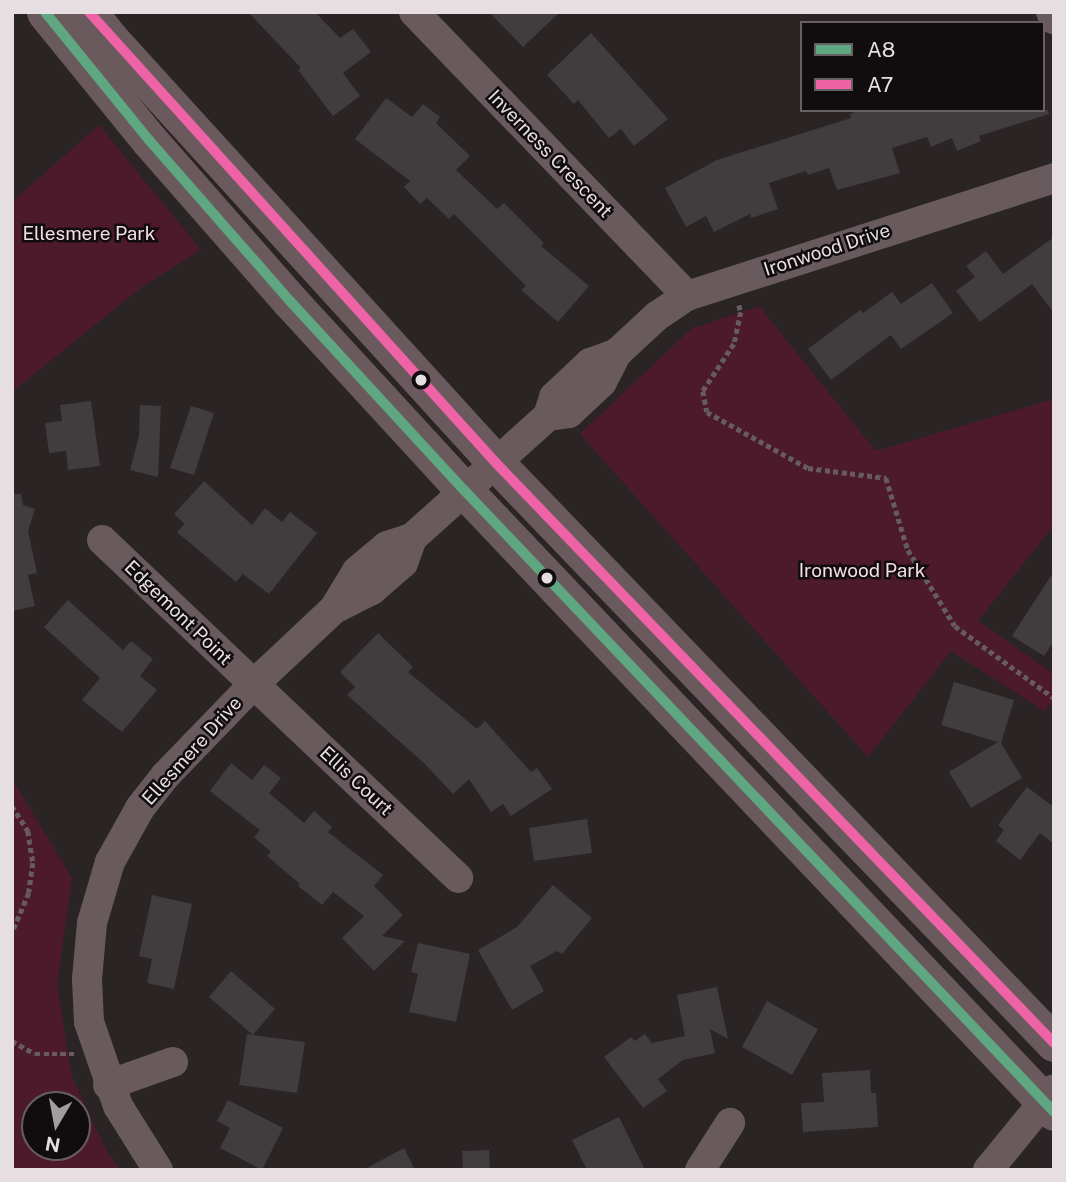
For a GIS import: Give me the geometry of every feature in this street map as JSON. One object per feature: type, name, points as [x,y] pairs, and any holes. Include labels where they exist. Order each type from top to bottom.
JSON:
[{"type":"main road","points":[[45,12],[223,225],[464,491],[1050,1101]]},
{"type":"main road","points":[[89,12],[496,463],[1054,1043]]},
{"type":"street","name":"Inverness Crescent","points":[[414,12],[687,296]]},
{"type":"street","points":[[1051,12],[1054,19]]},
{"type":"street","name":"Ironwood Drive","points":[[464,491],[548,416],[569,413],[602,382],[617,353],[657,316],[687,296],[1054,178]]},
{"type":"street","name":"Ellesmere Drive","points":[[158,1170],[130,1130],[108,1085],[94,1045],[86,1002],[92,923],[103,879],[128,826],[153,790],[253,684],[334,609],[372,590],[403,563],[412,538],[464,491]]},
{"type":"street","name":"Edgemont Point","points":[[102,540],[253,684]]},
{"type":"street","name":"Ellis Court","points":[[253,684],[458,878]]},
{"type":"street","points":[[108,1085],[173,1062]]},
{"type":"street","points":[[988,1170],[1050,1101]]},
{"type":"street","points":[[700,1170],[730,1123]]},
{"type":"path","points":[[730,282],[741,312],[734,344],[703,391],[707,412],[808,468],[886,478],[908,550],[955,626],[1054,698]]},
{"type":"path","points":[[12,806],[28,831],[33,863],[29,893],[12,933]]},
{"type":"path","points":[[12,1041],[35,1054],[54,1056],[80,1052]]},
{"type":"green space","name":"Ellesmere Park","points":[[99,125],[201,250],[143,286],[12,392],[12,202]]},
{"type":"green space","name":"Ironwood Park","points":[[759,306],[876,451],[1054,399],[1054,525],[978,621],[1054,674],[1054,700],[1044,711],[951,651],[868,757],[580,434],[691,329]]},
{"type":"green space","points":[[12,779],[72,878],[57,985],[72,1077],[79,1091],[21,1091],[21,1161],[91,1161],[91,1118],[106,1150],[120,1170],[12,1170]]},
{"type":"building","points":[[248,12],[315,12],[340,38],[353,29],[371,52],[343,73],[360,96],[333,116],[298,70],[301,68]]},
{"type":"building","points":[[489,12],[560,12],[523,47]]},
{"type":"building","points":[[591,33],[668,119],[634,146],[621,129],[609,138],[578,100],[574,104],[547,75]]},
{"type":"building","points":[[386,98],[412,117],[423,104],[440,117],[436,123],[470,156],[456,170],[497,209],[504,203],[544,243],[541,246],[589,286],[558,322],[521,290],[526,286],[454,214],[449,219],[427,198],[420,204],[404,187],[410,181],[355,139]]},
{"type":"building","points":[[1048,110],[1049,114],[979,136],[981,141],[957,151],[952,138],[931,147],[927,137],[892,148],[900,173],[837,190],[829,168],[808,175],[806,171],[769,183],[778,209],[751,218],[750,214],[714,232],[706,216],[686,227],[665,188],[717,160],[851,118],[850,114]]},
{"type":"building","points":[[1054,237],[1054,313],[1032,284],[980,322],[956,291],[975,277],[966,266],[986,251],[1003,274]]},
{"type":"building","points":[[932,283],[953,313],[901,349],[891,335],[831,380],[808,349],[860,310],[863,313],[892,292],[901,304]]},
{"type":"building","points":[[91,401],[100,466],[68,470],[66,451],[49,453],[45,423],[62,421],[60,405]]},
{"type":"building","points":[[140,405],[161,406],[158,477],[130,470],[139,436]]},
{"type":"building","points":[[191,406],[214,413],[194,475],[170,468]]},
{"type":"building","points":[[204,481],[252,525],[265,508],[282,522],[290,512],[317,533],[269,594],[243,574],[236,582],[177,532],[185,524],[174,514]]},
{"type":"building","points":[[12,494],[21,494],[23,505],[35,509],[28,531],[37,573],[28,575],[35,606],[12,611]]},
{"type":"building","points":[[1054,571],[1054,641],[1044,656],[1012,636]]},
{"type":"building","points":[[68,600],[123,650],[131,641],[153,659],[140,676],[157,690],[122,732],[82,700],[100,678],[44,627]]},
{"type":"building","points":[[378,633],[413,667],[408,672],[477,729],[485,721],[531,772],[537,768],[552,789],[511,816],[503,804],[491,812],[469,779],[453,794],[424,763],[347,695],[355,687],[340,672]]},
{"type":"building","points":[[954,682],[1014,700],[1001,743],[1022,778],[971,808],[949,772],[998,742],[941,725]]},
{"type":"building","points":[[231,763],[252,780],[264,765],[281,778],[269,793],[304,823],[314,811],[332,827],[328,832],[383,875],[374,886],[403,915],[382,936],[405,941],[374,971],[342,938],[364,916],[333,892],[322,905],[298,886],[300,884],[267,856],[271,852],[254,837],[260,830],[210,791]]},
{"type":"building","points":[[1027,787],[1054,807],[1054,844],[1040,833],[1020,860],[996,841],[1004,830],[998,825]]},
{"type":"building","points":[[587,819],[592,853],[534,861],[529,828]]},
{"type":"building","points":[[553,885],[592,918],[562,954],[557,951],[530,966],[544,991],[512,1010],[478,950],[517,927]]},
{"type":"building","points":[[152,895],[192,904],[174,989],[147,983],[152,959],[139,956]]},
{"type":"building","points":[[418,943],[470,954],[456,1022],[409,1012],[418,974],[411,972]]},
{"type":"building","points":[[231,971],[275,1009],[253,1035],[209,997]]},
{"type":"building","points":[[717,987],[728,1039],[710,1029],[715,1053],[683,1060],[658,1079],[667,1091],[643,1108],[604,1057],[631,1037],[635,1041],[645,1034],[652,1043],[685,1036],[677,995]]},
{"type":"building","points":[[767,1001],[818,1029],[792,1075],[742,1047]]},
{"type":"building","points":[[247,1034],[305,1042],[297,1093],[239,1085]]},
{"type":"building","points":[[870,1070],[871,1093],[876,1093],[878,1127],[803,1132],[801,1103],[824,1102],[822,1073]]},
{"type":"building","points":[[228,1100],[283,1128],[262,1170],[220,1148],[230,1128],[217,1121]]},
{"type":"building","points":[[619,1117],[645,1170],[587,1170],[572,1140]]},
{"type":"building","points":[[404,1148],[415,1170],[363,1170]]},
{"type":"building","points":[[489,1150],[490,1170],[463,1170],[462,1151]]},
{"type":"transit line","name":"A8","points":[[45,12],[149,140],[290,301],[464,490],[1054,1112]]},
{"type":"transit line","name":"A7","points":[[89,12],[496,463],[1054,1043]]}]
